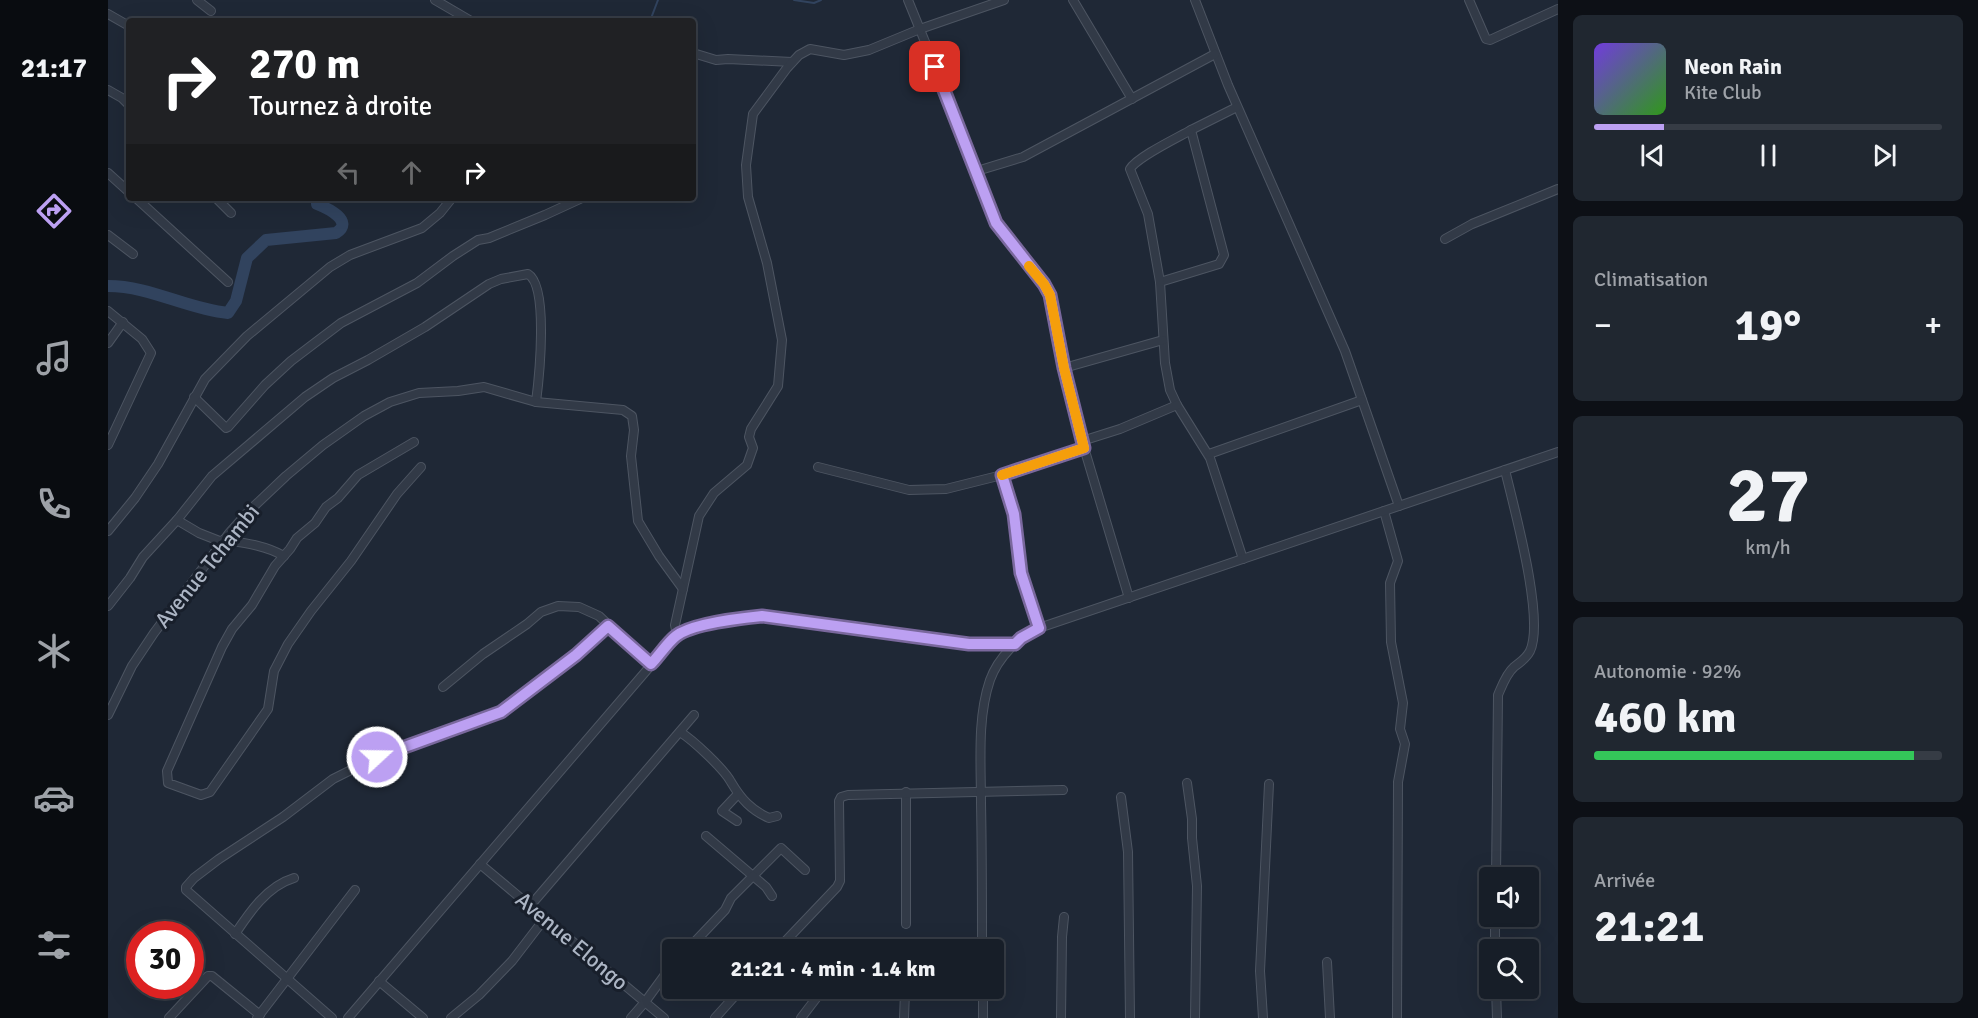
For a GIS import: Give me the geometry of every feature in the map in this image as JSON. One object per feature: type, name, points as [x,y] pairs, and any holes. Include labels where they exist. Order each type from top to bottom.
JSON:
[{"type":"street","points":[[197,0],[211,11]]},
{"type":"street","points":[[435,0],[466,18]]},
{"type":"street","points":[[908,0],[996,223],[1044,284],[1050,295],[1064,368],[1083,444],[1129,598]]},
{"type":"street","points":[[677,635],[675,625],[700,513],[714,493],[747,465],[753,448],[749,437],[751,429],[778,384],[782,336],[767,263],[749,200],[746,165],[753,114],[792,62],[810,49],[844,56],[869,51],[920,29],[1004,0]]},
{"type":"street","points":[[1073,0],[1132,99]]},
{"type":"street","points":[[1195,0],[1237,107],[1345,351],[1399,506]]},
{"type":"street","points":[[1469,0],[1486,39],[1490,40],[1558,9]]},
{"type":"street","points":[[108,15],[126,24]]},
{"type":"street","points":[[696,54],[716,60],[792,62]]},
{"type":"street","points":[[977,171],[1023,157],[1215,54]]},
{"type":"street","points":[[108,90],[126,102]]},
{"type":"street","points":[[1237,107],[1141,158],[1130,169],[1148,214],[1160,282],[1165,363],[1170,390],[1210,458],[1243,559]]},
{"type":"street","points":[[1160,282],[1219,264],[1224,255],[1191,130]]},
{"type":"street","points":[[108,173],[126,189]]},
{"type":"street","points":[[1445,239],[1472,224],[1558,189]]},
{"type":"street","points":[[139,201],[228,282]]},
{"type":"street","points":[[219,201],[231,213]]},
{"type":"street","points":[[108,531],[135,498],[158,464],[205,380],[247,336],[330,267],[350,255],[422,228],[450,201]]},
{"type":"street","points":[[194,397],[226,428],[228,427],[265,385],[319,338],[341,323],[417,283],[478,240],[489,238],[545,216],[576,201]]},
{"type":"street","points":[[108,236],[133,254]]},
{"type":"street","points":[[108,606],[143,557],[177,520],[212,476],[305,397],[333,378],[425,327],[489,284],[501,279],[528,274],[532,276],[538,290],[541,316],[536,402]]},
{"type":"street","points":[[108,310],[142,339],[151,353],[108,445]]},
{"type":"street","points":[[108,343],[123,322]]},
{"type":"street","points":[[1064,368],[1164,340]]},
{"type":"street","name":"Avenue Tchambi","points":[[108,715],[132,666],[153,633],[222,541],[257,504],[323,445],[364,416],[390,402],[419,393],[484,387],[536,402],[622,410],[632,416],[634,430],[631,456],[638,521],[659,556],[683,589]]},
{"type":"street","points":[[1209,454],[1362,400]]},
{"type":"street","points":[[818,467],[909,490],[946,489],[1002,475],[1177,405]]},
{"type":"street","points":[[414,442],[358,475],[315,523],[297,538],[275,566],[222,647],[167,771],[168,783],[201,795],[210,792],[268,709],[274,671],[288,644],[351,561],[397,494],[421,467]]},
{"type":"street","points":[[982,939],[981,791],[985,699],[997,666],[1021,638],[1039,628],[1558,452]]},
{"type":"street","points":[[1496,867],[1498,695],[1508,673],[1529,653],[1535,631],[1526,566],[1505,470]]},
{"type":"street","points":[[1002,475],[1014,514],[1021,573],[1039,628]]},
{"type":"street","points":[[1384,511],[1398,561],[1390,582],[1391,641],[1403,703],[1400,729],[1405,744],[1398,782],[1396,1018]]},
{"type":"street","points":[[177,520],[199,533],[222,541],[271,548],[284,556]]},
{"type":"street","points":[[444,687],[483,654],[541,612],[558,606],[579,607],[599,616],[651,664]]},
{"type":"street","points":[[348,1018],[677,635],[698,627],[732,619],[762,616],[969,644],[1015,644]]},
{"type":"street","points":[[332,1018],[235,934],[186,890],[186,887],[194,878],[333,779],[377,757],[459,729],[507,709],[576,655],[608,626]]},
{"type":"street","points":[[530,906],[694,716]]},
{"type":"street","points":[[680,732],[691,739],[731,781],[738,794],[752,809],[770,818],[777,816]]},
{"type":"street","points":[[1187,783],[1197,886],[1195,1018]]},
{"type":"street","points":[[1263,1018],[1260,971],[1269,784]]},
{"type":"street","points":[[787,939],[837,887],[842,875],[839,801],[841,797],[906,792],[1063,790]]},
{"type":"street","points":[[906,792],[906,924]]},
{"type":"street","points":[[737,821],[723,810],[738,794]]},
{"type":"street","points":[[1121,797],[1128,852],[1130,1018]]},
{"type":"street","points":[[706,837],[766,887],[772,896]]},
{"type":"street","points":[[697,939],[725,910],[731,898],[781,848],[805,870]]},
{"type":"street","name":"Avenue Elongo","points":[[480,864],[664,1018]]},
{"type":"street","points":[[235,934],[250,912],[268,893],[294,878]]},
{"type":"street","points":[[169,1018],[208,976],[212,976],[259,1017],[355,890]]},
{"type":"street","points":[[1061,1018],[1064,917]]},
{"type":"street","points":[[452,1018],[479,995],[512,961],[545,918]]},
{"type":"street","points":[[1327,962],[1329,1018]]},
{"type":"street","points":[[631,1018],[662,979]]},
{"type":"street","points":[[380,981],[423,1018]]},
{"type":"street","points":[[715,1018],[732,999]]},
{"type":"street","points":[[801,1018],[816,999]]},
{"type":"street","points":[[904,1018],[905,999]]},
{"type":"street","points":[[983,999],[983,1018]]},
{"type":"street","points":[[1496,999],[1497,1018]]},
{"type":"waterway","points":[[651,18],[658,0]]},
{"type":"waterway","points":[[794,0],[814,3],[821,0]]},
{"type":"waterway","points":[[108,286],[154,293],[198,307],[228,313],[236,301],[247,258],[266,240],[336,233],[341,228],[341,220],[317,204],[317,201]]},
{"type":"slow traffic","points":[[1002,475],[1084,448],[1064,368],[1054,308],[1044,284],[1029,266]]},
{"type":"route","points":[[377,757],[443,735],[507,709],[576,655],[608,626],[651,664],[677,635],[698,627],[732,619],[762,616],[969,644],[1015,644],[1039,628],[1018,561],[1014,514],[1002,475],[1084,448],[1064,368],[1050,295],[1044,284],[996,223],[935,67]]}]
